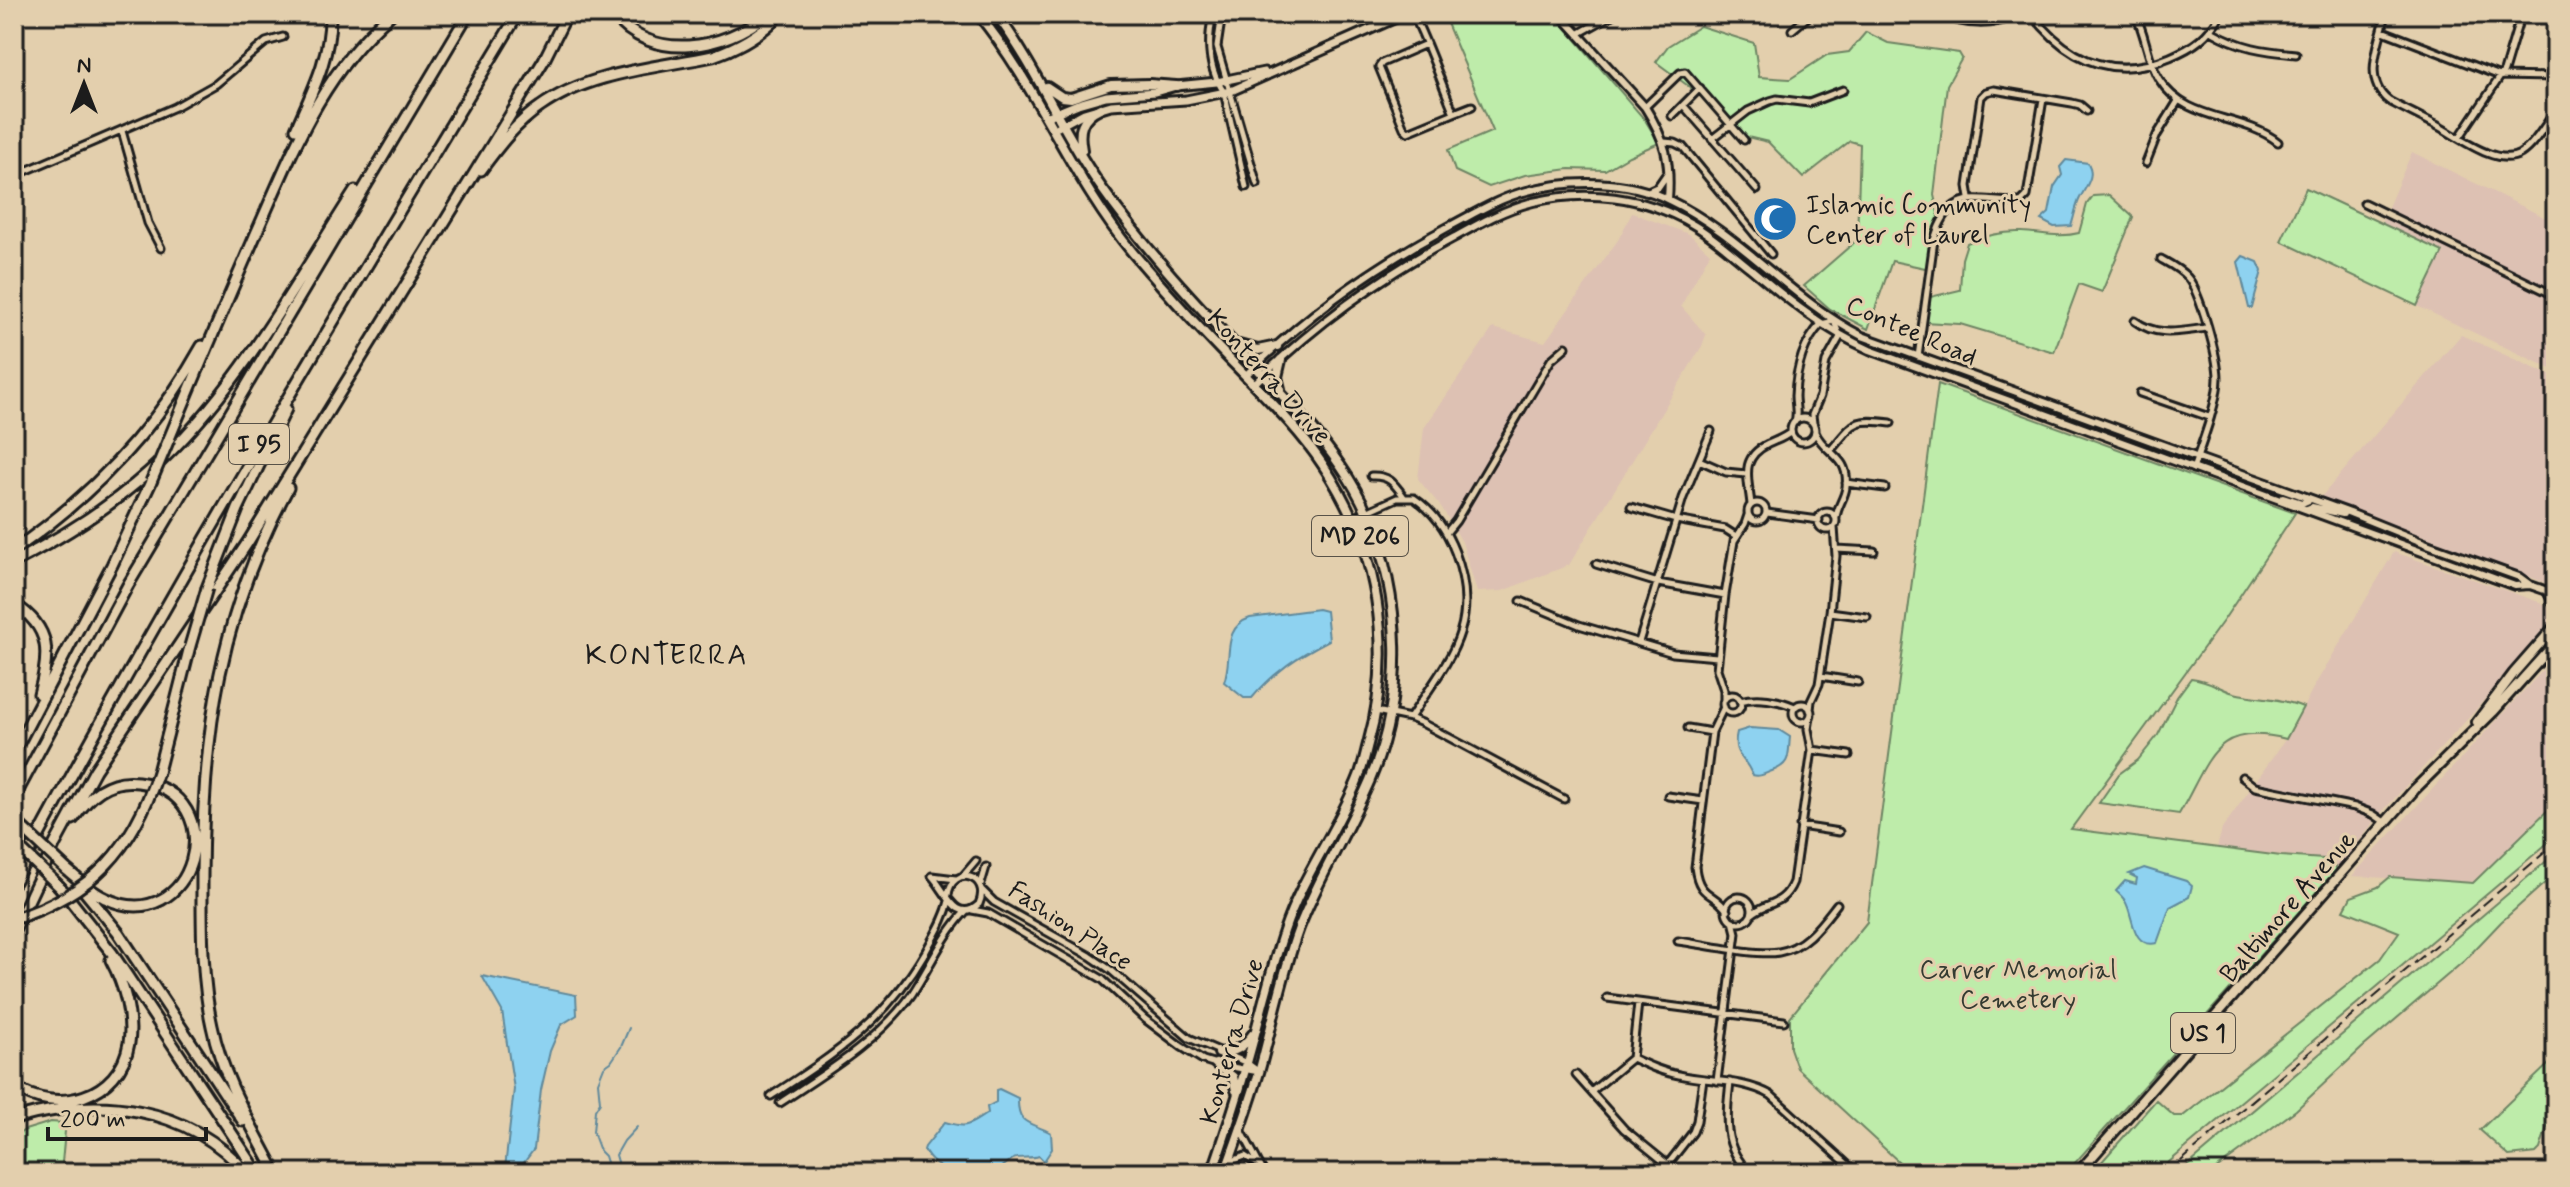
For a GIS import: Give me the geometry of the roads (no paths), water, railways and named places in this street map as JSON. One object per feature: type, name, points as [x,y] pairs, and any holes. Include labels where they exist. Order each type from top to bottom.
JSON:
[{"type":"highway","points":[[245,259],[323,64],[330,14]]},
{"type":"highway","points":[[14,752],[112,565],[151,482],[292,152],[322,94],[348,56],[391,14]]},
{"type":"highway","name":"I 95","points":[[14,798],[95,644],[160,530],[468,14]]},
{"type":"highway","name":"I 95","points":[[14,882],[132,665],[328,328],[518,14]]},
{"type":"highway","points":[[14,931],[55,844],[108,749],[218,589],[544,60],[567,14]]},
{"type":"highway","points":[[613,14],[628,31],[644,40],[680,46],[726,39],[768,14]]},
{"type":"highway","points":[[437,232],[500,145],[517,125],[540,106],[593,81],[731,50],[760,33],[780,14]]},
{"type":"highway","points":[[14,562],[69,532],[122,494],[152,470],[212,405],[264,336],[447,50]]},
{"type":"highway","points":[[14,550],[99,481],[146,432],[181,381],[225,304]]},
{"type":"highway","points":[[14,919],[73,893],[100,873],[137,825],[158,772],[190,646],[221,549],[259,461],[328,328]]},
{"type":"highway","points":[[274,1169],[219,1055],[206,996],[202,902],[207,743],[226,642],[244,585],[269,525],[335,400]]},
{"type":"highway","points":[[14,604],[38,626],[47,650],[43,680],[24,731]]},
{"type":"highway","points":[[14,820],[66,869],[107,899],[127,905],[143,905],[170,894],[189,873],[195,846],[191,820],[184,807],[165,790],[128,781],[100,789],[55,844]]},
{"type":"highway","points":[[14,843],[85,916],[258,1173]]},
{"type":"highway","points":[[66,869],[118,932],[274,1169]]},
{"type":"highway","points":[[14,1086],[39,1099],[61,1102],[77,1100],[92,1095],[104,1086],[124,1059],[129,1043],[129,1026],[124,992],[113,964],[85,916]]},
{"type":"highway","points":[[14,1119],[57,1110],[87,1108],[147,1112],[198,1130],[237,1161],[247,1173]]},
{"type":"main road","name":"Konterra Drive","points":[[978,14],[1007,51],[1102,213],[1132,251],[1300,433],[1353,518],[1370,569],[1380,625],[1380,682],[1360,775],[1292,909],[1212,1173]]},
{"type":"main road","name":"Konterra Drive","points":[[996,14],[1015,40],[1098,183],[1137,235],[1331,452],[1366,512],[1385,567],[1392,601],[1395,662],[1389,714],[1371,778],[1322,875],[1296,936],[1259,1072],[1225,1173]]},
{"type":"main road","points":[[1053,130],[1100,108],[1124,103],[1186,100],[1227,92],[1405,14]]},
{"type":"main road","points":[[1037,78],[1051,91],[1071,98],[1111,85],[1176,86],[1217,82],[1278,70]]},
{"type":"main road","points":[[1046,117],[1106,96],[1155,92],[1176,86]]},
{"type":"main road","points":[[1084,158],[1080,130],[1089,113],[1100,108]]},
{"type":"main road","points":[[1236,344],[1258,350],[1277,346]]},
{"type":"main road","points":[[1281,360],[1277,377],[1281,393]]},
{"type":"main road","points":[[2552,593],[2556,606]]},
{"type":"main road","name":"Baltimore Avenue","points":[[2078,1173],[2464,738],[2556,625]]},
{"type":"main road","name":"Baltimore Avenue","points":[[2464,738],[2493,712],[2556,642]]},
{"type":"main road","points":[[1219,1053],[1241,1048],[1255,1031]]},
{"type":"main road","points":[[1216,1064],[1233,1077],[1237,1087],[1235,1101]]},
{"type":"street","points":[[1213,14],[1209,45],[1217,82],[1227,92],[1257,184]]},
{"type":"street","points":[[1222,14],[1217,47],[1246,187]]},
{"type":"street","points":[[1413,14],[1454,113]]},
{"type":"street","points":[[1560,14],[1645,107],[1664,142],[1669,170],[1665,211]]},
{"type":"street","points":[[1578,34],[1614,14]]},
{"type":"street","points":[[1792,30],[1811,14]]},
{"type":"street","points":[[1938,14],[1959,21],[1980,23],[2006,20],[2018,14]]},
{"type":"street","points":[[2032,14],[2045,31],[2068,51],[2087,61],[2133,67],[2152,64],[2188,49],[2211,31],[2221,14]]},
{"type":"street","points":[[2135,14],[2157,78],[2178,101],[2210,116],[2268,133],[2278,142]]},
{"type":"street","points":[[2386,14],[2374,72],[2378,92],[2389,101],[2496,156],[2514,156],[2526,149],[2556,110]]},
{"type":"street","points":[[2459,138],[2500,76],[2512,50],[2521,14]]},
{"type":"street","points":[[2211,31],[2249,49],[2296,54]]},
{"type":"street","points":[[2383,31],[2500,76],[2556,77]]},
{"type":"street","points":[[14,176],[175,107],[245,62],[266,42],[283,37]]},
{"type":"street","points":[[1426,44],[1382,63],[1380,70],[1405,131],[1411,132],[1472,106]]},
{"type":"street","points":[[1645,107],[1680,73],[1685,72],[1744,140]]},
{"type":"street","points":[[1672,116],[1700,88]]},
{"type":"street","points":[[1712,139],[1748,111],[1770,101],[1809,103],[1843,90]]},
{"type":"street","points":[[1970,198],[1968,186],[1981,97],[1986,92],[1994,90],[2080,105],[2087,111]]},
{"type":"street","points":[[1918,357],[1934,240],[1940,223],[1952,209],[1970,198],[2021,202],[2027,196],[2043,99]]},
{"type":"street","points":[[2146,163],[2157,135],[2178,101]]},
{"type":"street","points":[[1683,105],[1757,190]]},
{"type":"street","points":[[122,131],[148,223],[161,248]]},
{"type":"street","points":[[1664,142],[1683,147],[1771,254]]},
{"type":"street","points":[[1238,159],[1248,157]]},
{"type":"street","points":[[1647,192],[1664,181],[1669,170]]},
{"type":"street","name":"Contee Road","points":[[1245,376],[1311,316],[1370,272],[1494,203],[1529,190],[1572,183],[1620,186],[1668,199],[1726,234],[1834,321],[1862,336],[2350,513],[2519,577],[2552,593]]},
{"type":"street","name":"Contee Road","points":[[1254,384],[1320,325],[1369,288],[1413,259],[1497,215],[1531,203],[1583,196],[1623,199],[1665,211],[1693,224],[1821,324],[1840,337],[1870,350],[2515,586],[2530,585]]},
{"type":"street","points":[[2364,203],[2556,296]]},
{"type":"street","points":[[2161,259],[2178,269],[2193,285],[2218,377],[2193,469]]},
{"type":"street","points":[[1728,697],[1717,669],[1717,657],[1736,536],[1745,524],[1751,505],[1746,474],[1755,452],[1790,435],[1797,417],[1795,396],[1800,361],[1808,340],[1821,324],[1834,321],[1840,337],[1826,362],[1820,396],[1812,415],[1815,432],[1843,463],[1846,483],[1834,527],[1836,549],[1830,612],[1821,676],[1811,701],[1808,729],[1812,750],[1791,887],[1778,902],[1759,909],[1742,922],[1736,933]]},
{"type":"street","points":[[2135,321],[2152,331],[2161,332],[2207,328]]},
{"type":"street","points":[[1447,532],[1551,360],[1566,347]]},
{"type":"street","points":[[2140,393],[2209,417]]},
{"type":"street","points":[[1795,422],[1806,419],[1813,423]]},
{"type":"street","points":[[1831,450],[1857,422],[1891,423]]},
{"type":"street","points":[[1639,642],[1676,520],[1711,431]]},
{"type":"street","points":[[1809,441],[1815,432]]},
{"type":"street","points":[[1790,435],[1798,441],[1824,445]]},
{"type":"street","points":[[1699,460],[1726,472],[1746,474]]},
{"type":"street","points":[[1371,476],[1390,479],[1404,497]]},
{"type":"street","points":[[1846,483],[1885,488]]},
{"type":"street","points":[[2256,492],[2268,492],[2302,503],[2311,499]]},
{"type":"street","points":[[1750,496],[1766,508],[1767,513]]},
{"type":"street","points":[[1353,518],[1404,497],[1419,501],[1447,532],[1465,585],[1465,618],[1455,645],[1410,718]]},
{"type":"street","points":[[1751,505],[1758,503]]},
{"type":"street","points":[[1631,507],[1676,520],[1725,529],[1736,536]]},
{"type":"street","points":[[1834,539],[1819,525],[1819,520],[1822,514],[1838,507]]},
{"type":"street","points":[[2306,510],[2312,507],[2347,515],[2350,513]]},
{"type":"street","points":[[1829,512],[1836,518]]},
{"type":"street","points":[[1767,513],[1819,520]]},
{"type":"street","points":[[1745,524],[1762,520],[1767,513]]},
{"type":"street","points":[[1748,515],[1754,521]]},
{"type":"street","points":[[1826,530],[1834,527]]},
{"type":"street","points":[[1836,549],[1874,551]]},
{"type":"street","points":[[1596,564],[1658,583],[1725,595]]},
{"type":"street","points":[[1521,601],[1579,625],[1673,653],[1717,657]]},
{"type":"street","points":[[1830,612],[1867,617]]},
{"type":"street","points":[[1821,676],[1858,682]]},
{"type":"street","points":[[1728,697],[1737,697],[1740,701]]},
{"type":"street","points":[[1717,1081],[1736,933],[1727,911],[1704,892],[1696,875],[1695,862],[1712,732],[1728,697]]},
{"type":"street","points":[[1740,701],[1751,698],[1795,707],[1811,701]]},
{"type":"street","points":[[1720,717],[1738,711],[1740,701]]},
{"type":"street","points":[[1802,704],[1810,713]]},
{"type":"street","points":[[1724,707],[1730,713]]},
{"type":"street","points":[[1795,707],[1793,715],[1808,729]]},
{"type":"street","points":[[1376,711],[1410,718],[1564,799]]},
{"type":"street","points":[[1799,721],[1804,721],[1810,713]]},
{"type":"street","points":[[1688,728],[1712,732]]},
{"type":"street","points":[[1812,750],[1849,755]]},
{"type":"street","points":[[2242,777],[2255,787],[2355,807],[2386,823]]},
{"type":"street","points":[[1668,796],[1703,801]]},
{"type":"street","points":[[1800,826],[1839,832]]},
{"type":"street","points":[[771,1096],[855,1039],[880,1015],[917,967],[945,917],[950,886],[976,861]]},
{"type":"street","points":[[780,1103],[846,1058],[890,1020],[911,995],[956,922],[982,900],[981,887],[986,867]]},
{"type":"street","points":[[969,911],[954,907],[932,876],[971,877],[981,887]]},
{"type":"street","name":"Fashion Place","points":[[981,887],[994,902],[1112,971],[1189,1038],[1259,1072]]},
{"type":"street","points":[[1721,904],[1740,897],[1759,909]]},
{"type":"street","points":[[1727,911],[1730,902]]},
{"type":"street","points":[[1678,941],[1772,952],[1789,949],[1812,934],[1837,904]]},
{"type":"street","points":[[1751,905],[1751,915]]},
{"type":"street","name":"Fashion Place","points":[[969,911],[988,913],[1102,979],[1169,1039],[1203,1060],[1246,1067]]},
{"type":"street","points":[[1733,921],[1742,922]]},
{"type":"street","points":[[1607,998],[1784,1021]]},
{"type":"street","points":[[1591,1092],[1632,1058],[1638,1003]]},
{"type":"street","points":[[1632,1058],[1661,1071],[1758,1087],[1771,1095],[1857,1173]]},
{"type":"street","points":[[1576,1075],[1624,1129],[1678,1173]]},
{"type":"street","points":[[1668,1165],[1693,1132],[1703,1079]]},
{"type":"street","points":[[1730,1082],[1727,1134],[1737,1159],[1750,1173]]},
{"type":"street","points":[[1240,1128],[1264,1173]]},
{"type":"street","points":[[1228,1162],[1245,1156],[1259,1166]]},
{"type":"water","points":[[2066,160],[2088,163],[2091,173],[2071,226],[2054,227],[2041,220],[2049,213],[2054,187],[2062,175],[2060,167]]},
{"type":"water","points":[[2243,256],[2258,262],[2262,271],[2252,308],[2249,308],[2238,262]]},
{"type":"water","points":[[1318,609],[1326,611],[1329,640],[1288,665],[1252,698],[1244,698],[1224,682],[1231,636],[1241,623],[1250,618]]},
{"type":"water","points":[[1750,728],[1779,730],[1790,737],[1783,765],[1762,775],[1752,775],[1736,747],[1737,732]]},
{"type":"water","points":[[2144,868],[2186,881],[2192,886],[2189,897],[2170,907],[2157,943],[2142,941],[2138,936],[2128,907],[2116,891],[2125,881],[2136,884],[2137,878],[2129,874]]},
{"type":"water","points":[[482,976],[576,995],[577,1015],[561,1025],[550,1051],[541,1090],[534,1149],[520,1168],[505,1168],[514,1089],[502,1011]]},
{"type":"water","points":[[996,1090],[1018,1098],[1023,1119],[1051,1133],[1052,1149],[1044,1161],[1039,1156],[1016,1158],[995,1172],[973,1175],[944,1169],[929,1158],[925,1147],[945,1122],[968,1125],[988,1113],[987,1107],[996,1102]]},
{"type":"waterway","points":[[606,1173],[609,1169],[605,1156],[593,1132],[595,1110],[600,1102],[598,1082],[604,1067],[621,1047],[629,1028]]},
{"type":"waterway","points":[[618,1173],[616,1155],[637,1127]]},
{"type":"railway","points":[[2167,1173],[2556,843]]},
{"type":"place","name":"Islamic Community Center of Laurel","points":[[1775,219]]},
{"type":"district","name":"KONTERRA","points":[[667,654]]},
{"type":"park label","name":"Carver Memorial Cemetery","points":[[2018,984]]}]
